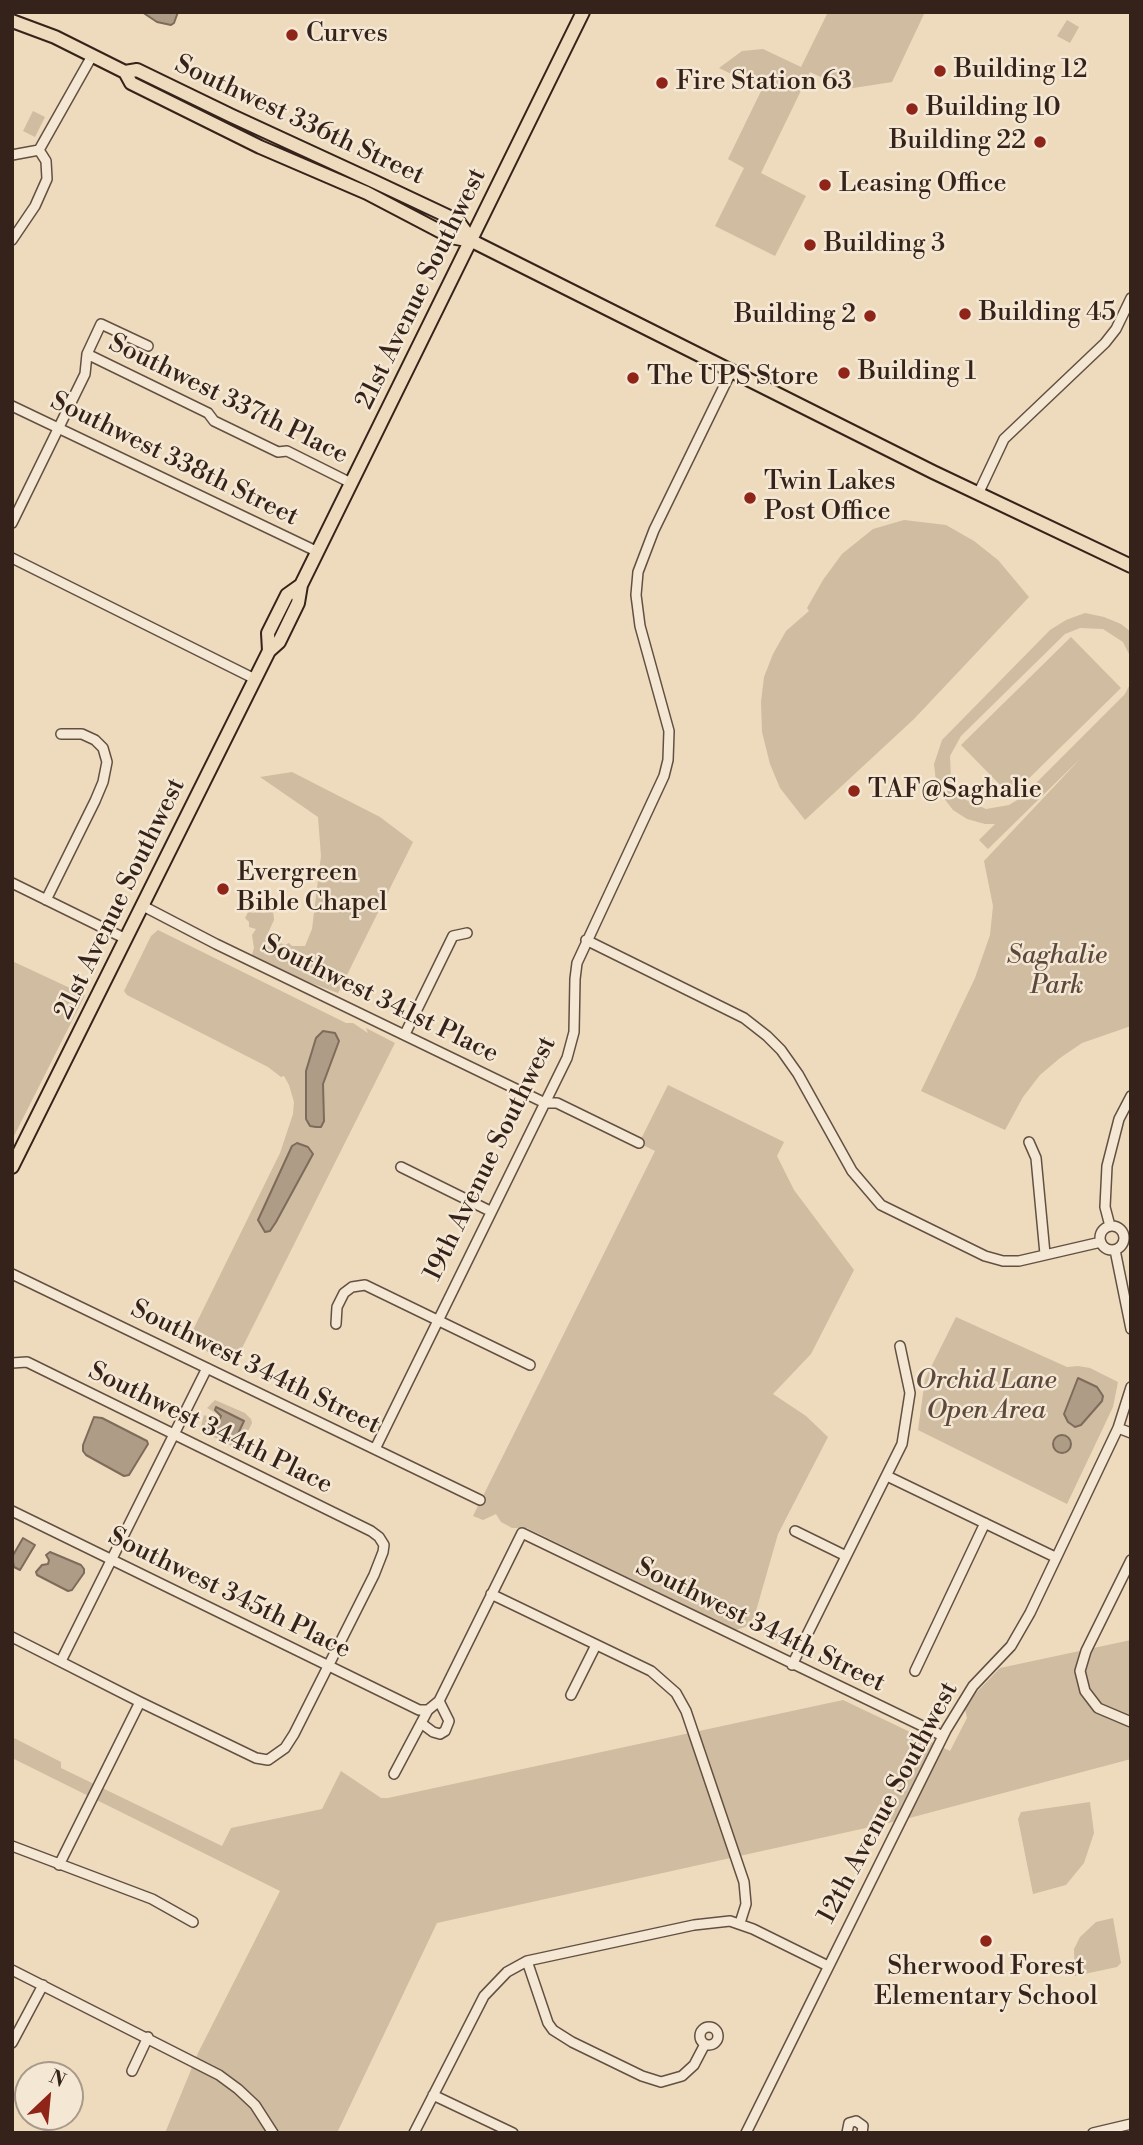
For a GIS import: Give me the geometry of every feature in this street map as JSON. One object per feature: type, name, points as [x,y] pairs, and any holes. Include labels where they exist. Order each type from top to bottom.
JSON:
[{"type":"main road","name":"21st Avenue Southwest","points":[[12,1167],[269,651],[279,642],[284,632],[298,603],[301,585],[583,12]]},
{"type":"main road","name":"Southwest 336th Street","points":[[12,21],[92,55],[125,72],[131,83],[260,147],[367,193],[452,237],[472,241]]},
{"type":"main road","name":"Southwest 336th Street","points":[[125,72],[137,70],[458,221],[472,241]]},
{"type":"main road","points":[[260,147],[268,144],[293,155],[303,150]]},
{"type":"main road","points":[[472,241],[855,433],[1131,566]]},
{"type":"street","points":[[39,150],[92,55]]},
{"type":"street","points":[[12,155],[39,150]]},
{"type":"street","points":[[12,240],[35,206],[47,179],[46,161],[39,150]]},
{"type":"street","points":[[979,492],[1004,439],[1105,343],[1116,329],[1131,298]]},
{"type":"street","points":[[12,523],[85,374],[87,354],[101,324],[148,346]]},
{"type":"street","name":"Southwest 337th Place","points":[[87,354],[208,413],[215,421],[278,452],[287,451],[351,483]]},
{"type":"street","name":"19th Avenue Southwest","points":[[375,1449],[573,1041],[576,1013],[575,974],[586,940],[664,776],[668,760],[669,731],[638,617],[638,572],[654,530],[732,370]]},
{"type":"street","name":"Southwest 338th Street","points":[[12,406],[318,552]]},
{"type":"street","points":[[12,558],[255,679]]},
{"type":"street","points":[[46,900],[95,801],[107,762],[103,748],[95,740],[82,734],[61,734]]},
{"type":"street","points":[[12,883],[126,939]]},
{"type":"street","name":"Southwest 341st Place","points":[[143,906],[545,1103],[557,1103],[639,1143]]},
{"type":"street","points":[[405,1034],[453,936],[467,933]]},
{"type":"street","points":[[586,940],[744,1018],[767,1036],[798,1074],[852,1171],[881,1205],[1003,1261],[1018,1261],[1101,1242]]},
{"type":"street","points":[[1110,1226],[1104,1207],[1107,1166],[1119,1119],[1131,1096]]},
{"type":"street","points":[[1029,1142],[1036,1158],[1045,1254]]},
{"type":"street","points":[[401,1167],[490,1211]]},
{"type":"street","points":[[1110,1226],[1128,1236],[1115,1250],[1106,1249],[1101,1242],[1101,1234],[1110,1226]]},
{"type":"street","points":[[1115,1250],[1131,1329]]},
{"type":"street","name":"Southwest 344th Street","points":[[12,1273],[480,1500]]},
{"type":"street","points":[[336,1324],[337,1307],[344,1293],[361,1284],[370,1286],[530,1366]]},
{"type":"street","points":[[792,1665],[902,1444],[911,1393],[900,1346]]},
{"type":"street","name":"Southwest 344th Place","points":[[12,1363],[27,1362],[379,1537],[384,1545],[383,1552],[329,1667]]},
{"type":"street","points":[[61,1661],[207,1368]]},
{"type":"street","name":"12th Avenue Southwest","points":[[746,2133],[943,1736],[973,1686],[999,1661],[1018,1635],[1118,1428],[1131,1387]]},
{"type":"street","points":[[1118,1428],[1131,1433]]},
{"type":"street","points":[[887,1476],[1055,1557]]},
{"type":"street","name":"Southwest 345th Place","points":[[12,1511],[329,1667],[419,1710],[428,1710]]},
{"type":"street","points":[[915,1671],[985,1523]]},
{"type":"street","points":[[794,1531],[846,1556]]},
{"type":"street","name":"Southwest 344th Street","points":[[491,1594],[522,1533],[943,1736]]},
{"type":"street","points":[[1131,1560],[1082,1662],[1081,1677],[1085,1691],[1098,1707],[1131,1722]]},
{"type":"street","points":[[394,1774],[428,1710],[439,1701],[491,1594],[651,1671],[670,1686],[682,1702],[744,1882],[746,1904],[740,1923]]},
{"type":"street","points":[[12,1637],[140,1702],[260,1759],[268,1760],[290,1741],[329,1667]]},
{"type":"street","points":[[571,1695],[596,1645]]},
{"type":"street","points":[[421,1723],[433,1732],[440,1734],[445,1731],[449,1721],[439,1701]]},
{"type":"street","points":[[59,1865],[140,1702]]},
{"type":"street","points":[[12,1846],[152,1899],[193,1922]]},
{"type":"street","points":[[414,2133],[484,1996],[507,1972],[527,1961],[702,1923],[730,1921],[740,1923],[828,1966]]},
{"type":"street","points":[[527,1961],[548,2023],[553,2030],[561,2037],[648,2079],[668,2082],[682,2076],[694,2065],[705,2044]]},
{"type":"street","points":[[12,1970],[148,2037],[219,2076],[255,2105],[273,2133]]},
{"type":"street","points":[[12,2043],[43,1985]]},
{"type":"street","points":[[132,2071],[148,2037]]},
{"type":"street","points":[[433,2095],[513,2133]]},
{"type":"street","points":[[847,2133],[849,2123],[856,2121],[863,2126],[862,2133]]},
{"type":"street","points":[[1093,2133],[1131,2124]]},
{"type":"green space","points":[[828,12],[925,12],[892,82],[847,89],[810,72],[761,173],[806,196],[775,256],[715,226],[744,168],[728,159],[762,89],[719,68],[742,51],[763,49],[801,67]]},
{"type":"green space","points":[[1067,20],[1079,27],[1070,43],[1057,36]]},
{"type":"green space","points":[[33,111],[45,117],[35,137],[23,131]]},
{"type":"green space","points":[[904,520],[946,525],[974,541],[998,560],[1029,597],[914,719],[805,820],[780,788],[770,764],[762,732],[764,677],[786,631],[809,611],[807,608],[823,580],[842,554],[873,529]]},
{"type":"green space","name":"Saghalie Park","points":[[1085,613],[1121,624],[1131,632],[1131,658],[1123,642],[1103,629],[1080,628],[1065,634],[961,736],[950,756],[951,780],[964,799],[986,809],[1009,805],[1022,797],[1125,694],[1131,682],[1131,1026],[1082,1043],[1060,1058],[1040,1075],[1023,1097],[1005,1130],[921,1091],[975,978],[990,935],[993,906],[984,861],[1081,758],[988,849],[979,840],[995,824],[967,819],[953,810],[936,782],[934,764],[942,740],[1050,630]]},
{"type":"green space","points":[[1071,637],[1121,688],[1011,796],[961,745]]},
{"type":"green space","points":[[292,772],[380,817],[413,842],[338,993],[252,955],[252,935],[256,929],[249,927],[245,918],[248,912],[254,913],[260,905],[267,904],[273,909],[274,920],[268,933],[274,940],[285,945],[289,943],[292,946],[305,946],[312,929],[321,856],[318,817],[260,777]]},
{"type":"green space","points":[[158,930],[346,1023],[353,1023],[368,1033],[366,1028],[395,1043],[236,1360],[230,1363],[192,1344],[191,1334],[280,1153],[293,1114],[294,1102],[284,1076],[281,1077],[268,1067],[127,995],[124,991],[151,936]]},
{"type":"green space","points":[[12,961],[85,995],[12,1140]]},
{"type":"green space","points":[[668,1085],[784,1142],[777,1156],[794,1190],[854,1270],[811,1354],[773,1394],[806,1416],[828,1437],[778,1534],[754,1618],[745,1627],[736,1630],[527,1528],[512,1528],[501,1522],[496,1514],[483,1520],[473,1516],[655,1151],[639,1143]]},
{"type":"green space","name":"Orchid Lane Open Area","points":[[956,1317],[1067,1367],[1090,1368],[1118,1382],[1113,1407],[1067,1504],[918,1430],[925,1379]]},
{"type":"green space","points":[[215,1400],[245,1413],[251,1419],[252,1423],[239,1450],[200,1430],[204,1415],[219,1421],[221,1416],[207,1408]]},
{"type":"green space","points":[[1131,1640],[1131,1759],[902,1820],[437,1923],[337,2133],[165,2133],[198,2053],[280,1891],[12,1758],[12,1737],[61,1762],[61,1768],[222,1846],[231,1828],[322,1809],[341,1771],[381,1798],[388,1798],[843,1700],[950,1751],[967,1718],[965,1709],[1000,1668]]},
{"type":"green space","points":[[1090,1802],[1094,1833],[1084,1863],[1066,1885],[1033,1894],[1018,1819],[1021,1812]]},
{"type":"green space","points":[[1113,1918],[1121,1963],[1117,1967],[1075,1976],[1074,1949],[1080,1937],[1096,1922]]},
{"type":"shaded area","points":[[142,12],[178,12],[171,25],[157,22]]},
{"type":"shaded area","points":[[323,1031],[335,1033],[339,1041],[323,1084],[324,1121],[321,1127],[316,1127],[310,1126],[306,1119],[306,1071],[316,1038]]},
{"type":"shaded area","points":[[297,1143],[308,1147],[313,1154],[276,1222],[270,1231],[265,1232],[258,1220],[292,1146]]},
{"type":"shaded area","points":[[1078,1378],[1097,1387],[1103,1396],[1102,1401],[1081,1425],[1075,1427],[1068,1422],[1064,1414]]},
{"type":"shaded area","points":[[216,1407],[244,1421],[235,1440],[207,1427],[209,1422],[219,1421],[221,1416],[215,1410]]},
{"type":"shaded area","points":[[94,1417],[102,1418],[147,1441],[148,1444],[129,1475],[124,1476],[83,1451]]},
{"type":"shaded area","points":[[1058,1435],[1066,1435],[1071,1444],[1069,1451],[1058,1453],[1053,1448],[1053,1440]]},
{"type":"shaded area","points":[[23,1538],[35,1545],[20,1570],[14,1567],[12,1557]]},
{"type":"shaded area","points":[[50,1552],[81,1565],[84,1569],[72,1590],[68,1591],[37,1575],[36,1572],[42,1565],[48,1564],[46,1555]]},
{"type":"place","name":"Curves","points":[[292,35]]},
{"type":"place","name":"Building 12","points":[[940,71]]},
{"type":"place","name":"Fire Station 63","points":[[662,83]]},
{"type":"place","name":"Building 10","points":[[912,109]]},
{"type":"place","name":"Building 22","points":[[1040,142]]},
{"type":"place","name":"Leasing Office","points":[[825,185]]},
{"type":"place","name":"Building 3","points":[[810,245]]},
{"type":"place","name":"Building 45","points":[[965,314]]},
{"type":"place","name":"Building 2","points":[[870,316]]},
{"type":"place","name":"Building 1","points":[[844,373]]},
{"type":"place","name":"The UPS Store","points":[[633,378]]},
{"type":"place","name":"Twin Lakes Post Office","points":[[750,498]]},
{"type":"place","name":"TAF@Saghalie","points":[[854,791]]},
{"type":"place","name":"Evergreen Bible Chapel","points":[[223,889]]},
{"type":"place","name":"Sherwood Forest Elementary School","points":[[986,1941]]}]
